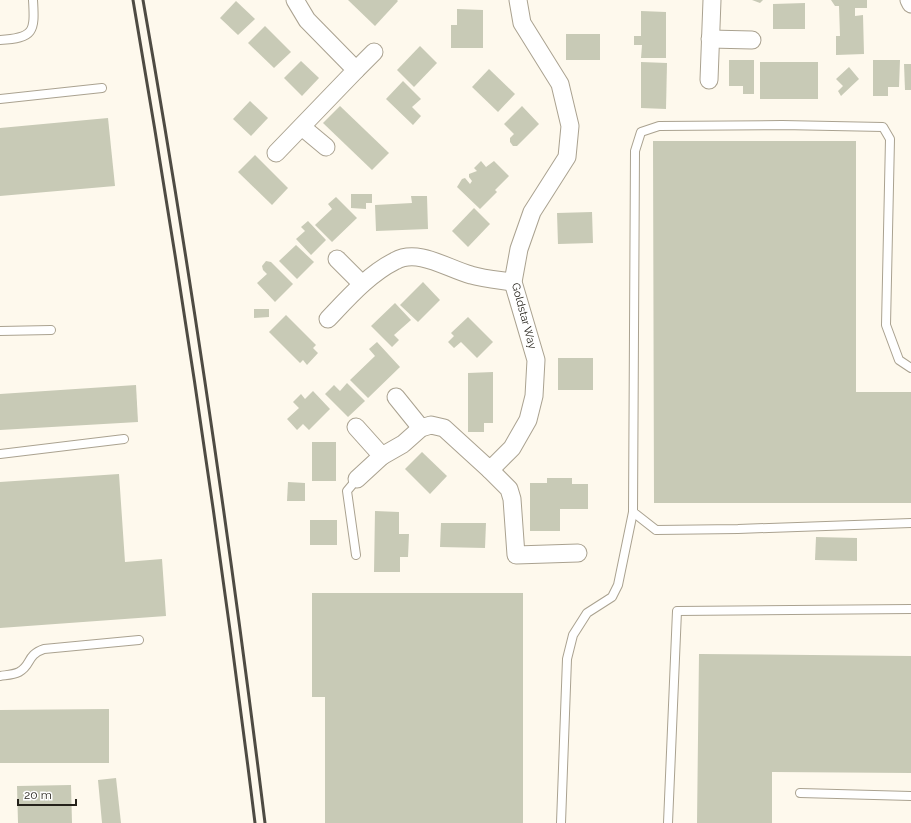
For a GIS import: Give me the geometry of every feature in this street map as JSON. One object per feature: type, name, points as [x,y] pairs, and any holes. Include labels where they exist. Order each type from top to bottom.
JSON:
[{"type":"street","points":[[295,0],[307,20],[356,70]]},
{"type":"street","name":"Goldstar Way","points":[[490,470],[512,448],[528,420],[534,396],[536,360],[513,282],[519,249],[532,212],[567,157],[570,126],[560,84],[522,23],[518,0]]},
{"type":"street","points":[[709,80],[712,0]]},
{"type":"street","points":[[909,0],[911,4]]},
{"type":"street","points":[[710,39],[752,40]]},
{"type":"street","points":[[276,153],[374,52]]},
{"type":"street","points":[[302,127],[326,147]]},
{"type":"street","points":[[328,319],[362,284],[396,260],[414,257],[431,260],[450,269],[472,276],[513,282]]},
{"type":"street","points":[[337,259],[362,284]]},
{"type":"street","points":[[396,397],[421,428]]},
{"type":"street","points":[[357,480],[382,456],[403,444],[421,428],[431,425],[444,428],[490,470],[508,489],[512,499],[516,555],[578,554]]},
{"type":"street","points":[[356,427],[382,456]]},
{"type":"lane","points":[[0,40],[16,39],[25,36],[32,30],[34,23],[32,0]]},
{"type":"lane","points":[[0,99],[102,88]]},
{"type":"lane","points":[[562,823],[567,659],[573,635],[587,613],[612,597],[618,585],[633,512],[635,151],[641,132],[658,126],[782,125],[882,127],[890,139],[886,325],[899,360],[911,368]]},
{"type":"lane","points":[[0,331],[51,330]]},
{"type":"lane","points":[[0,454],[124,439]]},
{"type":"lane","points":[[356,555],[347,491],[357,480]]},
{"type":"lane","points":[[633,512],[656,530],[738,529],[911,523]]},
{"type":"lane","points":[[668,823],[677,611],[911,609]]},
{"type":"lane","points":[[0,676],[20,672],[28,664],[35,652],[44,648],[139,640]]},
{"type":"lane","points":[[800,793],[911,796]]},
{"type":"building","points":[[348,0],[397,0],[398,1],[375,26]]},
{"type":"building","points":[[752,0],[763,0],[760,3]]},
{"type":"building","points":[[831,0],[867,0],[867,8],[855,8],[855,16],[863,15],[864,54],[836,55],[836,36],[840,36],[839,6],[835,6]]},
{"type":"building","points":[[236,1],[255,19],[238,35],[220,18]]},
{"type":"building","points":[[805,3],[805,29],[773,29],[773,4]]},
{"type":"building","points":[[457,9],[483,10],[483,48],[451,48],[451,25],[457,25]]},
{"type":"building","points":[[641,11],[666,12],[666,58],[641,58],[642,45],[634,45],[634,36],[641,36]]},
{"type":"building","points":[[265,26],[291,52],[274,68],[248,43]]},
{"type":"building","points":[[566,34],[600,34],[600,60],[566,60]]},
{"type":"building","points":[[420,46],[437,63],[414,87],[397,70]]},
{"type":"building","points":[[729,60],[754,60],[754,94],[743,94],[743,86],[729,86]]},
{"type":"building","points":[[873,60],[900,60],[899,87],[888,87],[888,96],[873,96]]},
{"type":"building","points":[[301,61],[319,78],[302,96],[284,78]]},
{"type":"building","points":[[641,62],[667,63],[666,109],[641,108]]},
{"type":"building","points":[[760,62],[818,62],[818,99],[760,99]]},
{"type":"building","points":[[904,64],[911,64],[911,90],[905,90]]},
{"type":"building","points":[[849,67],[859,79],[841,96],[838,91],[843,86],[836,79]]},
{"type":"building","points":[[489,69],[515,94],[498,112],[472,87]]},
{"type":"building","points":[[403,81],[421,99],[412,107],[421,116],[413,125],[386,99]]},
{"type":"building","points":[[250,101],[268,118],[251,136],[233,119]]},
{"type":"building","points":[[340,106],[389,153],[372,170],[323,123]]},
{"type":"building","points":[[522,106],[539,124],[517,146],[513,146],[510,142],[510,138],[514,134],[504,124]]},
{"type":"building","points":[[108,118],[115,186],[0,196],[0,128]]},
{"type":"building","points":[[653,141],[856,141],[856,392],[911,392],[911,503],[654,503]]},
{"type":"building","points":[[255,155],[288,188],[272,205],[238,172]]},
{"type":"building","points":[[481,161],[486,167],[494,161],[509,176],[495,190],[497,192],[480,209],[457,187],[462,179],[465,178],[470,184],[472,181],[469,174],[477,171],[474,168]]},
{"type":"building","points":[[351,194],[372,194],[372,203],[366,203],[366,209],[351,208]]},
{"type":"building","points":[[411,196],[427,196],[428,229],[376,231],[375,205],[412,203]]},
{"type":"building","points":[[336,197],[357,218],[332,242],[315,225],[332,209],[328,204]]},
{"type":"building","points":[[474,208],[490,224],[468,247],[452,231]]},
{"type":"building","points":[[592,212],[593,243],[558,244],[557,213]]},
{"type":"building","points":[[308,221],[326,240],[311,255],[296,239],[305,231],[301,227]]},
{"type":"building","points":[[296,245],[314,262],[297,279],[279,261]]},
{"type":"building","points":[[266,261],[271,262],[293,284],[275,302],[257,283],[267,274],[263,270],[262,266]]},
{"type":"building","points":[[423,282],[440,300],[418,322],[400,305]]},
{"type":"building","points":[[395,303],[411,320],[394,335],[399,340],[392,347],[371,326]]},
{"type":"building","points":[[254,309],[269,309],[269,317],[254,318]]},
{"type":"building","points":[[286,315],[316,345],[313,348],[318,353],[307,365],[303,360],[300,363],[269,332]]},
{"type":"building","points":[[468,317],[493,342],[477,358],[461,342],[454,348],[448,342],[454,336],[451,333]]},
{"type":"building","points":[[377,342],[400,367],[368,398],[350,380],[375,356],[369,349]]},
{"type":"building","points":[[558,358],[593,358],[593,390],[558,390]]},
{"type":"building","points":[[493,372],[493,423],[484,423],[484,432],[468,432],[468,373]]},
{"type":"building","points":[[347,383],[365,401],[348,417],[325,394],[334,385],[340,391]]},
{"type":"building","points":[[136,385],[138,422],[0,430],[0,394]]},
{"type":"building","points":[[313,391],[330,409],[309,430],[303,424],[297,430],[287,419],[299,408],[293,402],[301,394],[305,399]]},
{"type":"building","points":[[312,442],[336,442],[336,481],[312,481]]},
{"type":"building","points":[[422,452],[447,476],[430,494],[405,469]]},
{"type":"building","points":[[119,474],[125,562],[162,559],[166,616],[0,628],[0,482]]},
{"type":"building","points":[[547,478],[572,478],[572,484],[588,484],[588,509],[560,509],[560,531],[530,531],[530,483],[547,483]]},
{"type":"building","points":[[288,482],[305,483],[305,501],[287,501]]},
{"type":"building","points":[[375,511],[399,512],[399,534],[409,534],[408,557],[400,557],[400,572],[374,572]]},
{"type":"building","points":[[310,520],[337,520],[337,545],[310,545]]},
{"type":"building","points":[[441,523],[486,523],[485,548],[440,547]]},
{"type":"building","points":[[816,537],[857,538],[857,561],[815,560]]},
{"type":"building","points":[[312,593],[523,593],[523,823],[325,823],[325,697],[312,697]]},
{"type":"building","points":[[699,654],[911,656],[911,773],[772,772],[772,823],[697,823]]},
{"type":"building","points":[[109,709],[109,763],[0,763],[0,710]]},
{"type":"building","points":[[116,778],[121,823],[102,823],[98,780]]},
{"type":"building","points":[[71,785],[72,823],[18,823],[17,786]]},
{"type":"railway","points":[[133,0],[199,411],[255,823]]},
{"type":"railway","points":[[143,0],[194,308],[224,514],[265,823]]}]
